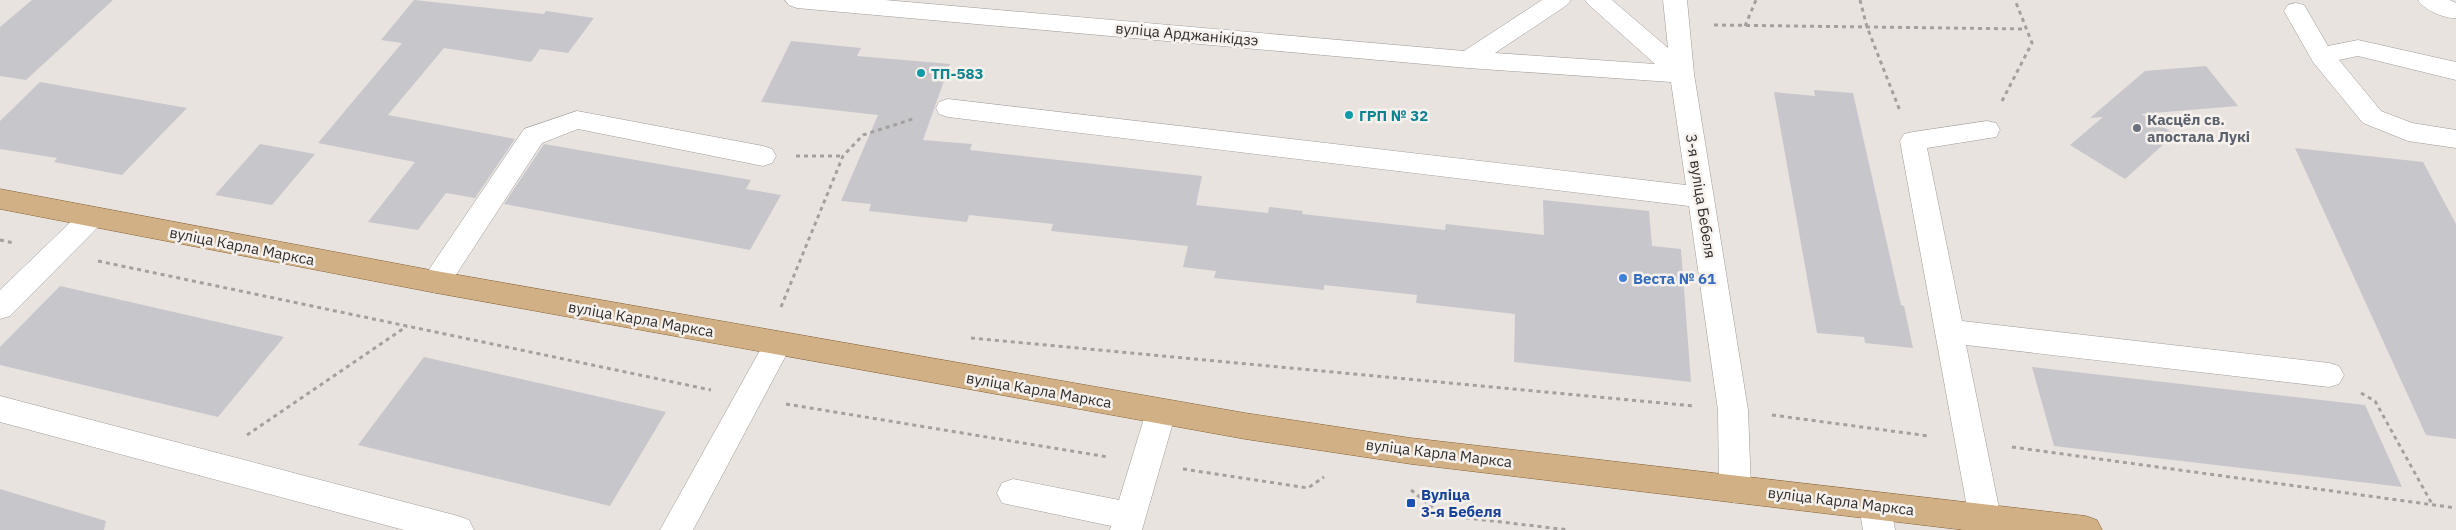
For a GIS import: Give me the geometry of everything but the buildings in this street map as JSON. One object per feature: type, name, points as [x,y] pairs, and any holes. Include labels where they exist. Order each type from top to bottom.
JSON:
[{"type":"main road","name":"вуліца Карла Маркса","points":[[0,199],[436,282],[1161,412],[1411,451],[1735,489],[1877,518],[1985,518],[2086,530]]},
{"type":"street","name":"вуліца Арджанікідзэ","points":[[797,0],[1468,60],[1682,74]]},
{"type":"street","points":[[1468,60],[1559,0]]},
{"type":"street","points":[[1597,0],[1682,74]]},
{"type":"street","name":"3-я вуліца Бебеля","points":[[1675,0],[1682,74],[1733,410],[1735,489]]},
{"type":"street","points":[[2430,0],[2453,11]]},
{"type":"street","points":[[2296,11],[2322,56],[2372,117],[2408,132],[2456,139]]},
{"type":"street","points":[[2322,56],[2358,48],[2456,72]]},
{"type":"street","points":[[948,108],[1701,196]]},
{"type":"street","points":[[436,282],[533,136],[577,120],[763,156]]},
{"type":"street","points":[[1985,518],[1913,141],[1987,130]]},
{"type":"street","points":[[0,308],[92,218]]},
{"type":"street","points":[[1950,331],[2329,375]]},
{"type":"street","points":[[676,530],[778,344]]},
{"type":"street","points":[[0,409],[458,530]]},
{"type":"street","points":[[1014,493],[1128,523],[1161,412]]},
{"type":"path","points":[[1745,26],[1756,0]]},
{"type":"path","points":[[1860,0],[1867,27],[1913,141]]},
{"type":"path","points":[[1987,130],[2032,43],[2016,0]]},
{"type":"path","points":[[1678,25],[2026,28]]},
{"type":"path","points":[[780,308],[843,156],[863,134],[948,108]]},
{"type":"path","points":[[763,156],[843,156]]},
{"type":"path","points":[[771,306],[790,310]]},
{"type":"path","points":[[206,463],[407,326]]},
{"type":"path","points":[[970,338],[1733,410],[2456,508]]},
{"type":"path","points":[[2329,375],[2375,401],[2433,505]]},
{"type":"place","name":"ТП-583","points":[[921,73]]},
{"type":"place","name":"ГРП № 32","points":[[1349,115]]},
{"type":"place","name":"Касцёл св. апостала Лукі","points":[[2137,128]]},
{"type":"place","name":"Веста № 61","points":[[1623,278]]},
{"type":"place","name":"Вуліца 3-я Бебеля","points":[[1411,503]]}]
